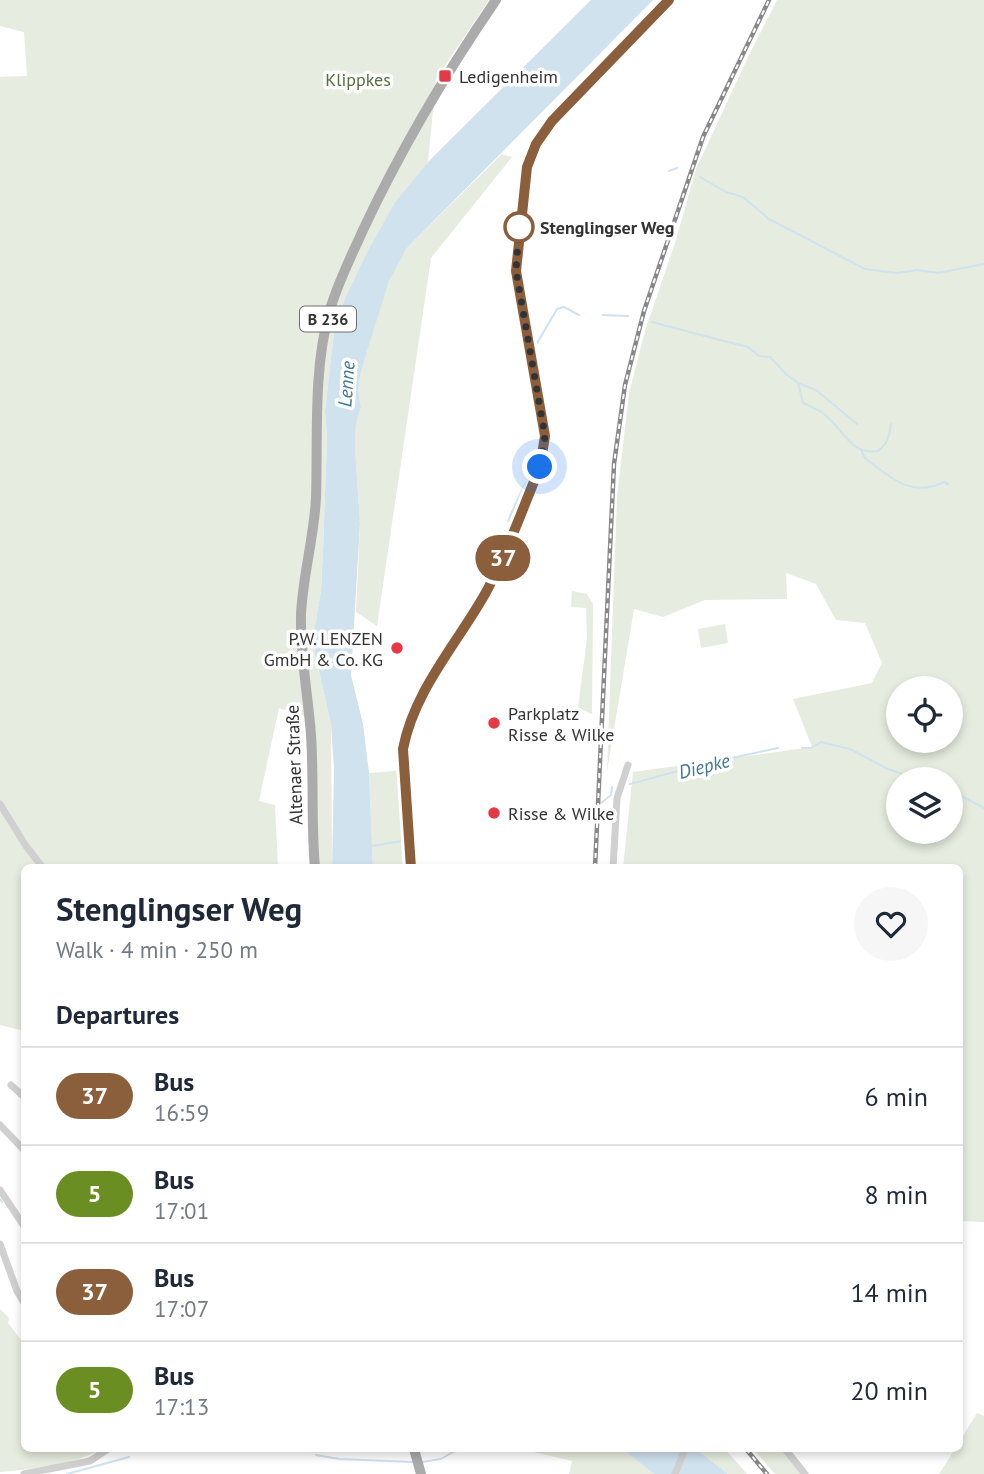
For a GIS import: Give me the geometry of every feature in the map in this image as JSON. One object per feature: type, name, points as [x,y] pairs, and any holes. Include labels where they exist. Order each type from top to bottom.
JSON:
[{"type":"main road","name":"Altenaer Straße","points":[[315,864],[311,735],[302,661],[302,610],[315,511],[317,424],[324,335],[341,279],[401,155],[445,76],[496,0]]},
{"type":"street","points":[[411,864],[403,749],[406,732],[440,662],[502,562],[540,467],[544,450],[545,436],[516,271],[530,157],[552,121],[670,0]]},
{"type":"street","points":[[613,864],[617,798],[628,765]]},
{"type":"street","points":[[0,804],[40,864]]},
{"type":"street","points":[[11,1085],[21,1094]]},
{"type":"street","points":[[0,1125],[21,1147]]},
{"type":"street","points":[[0,1190],[21,1222]]},
{"type":"street","points":[[0,1244],[21,1298]]},
{"type":"street","points":[[23,1474],[90,1461],[104,1452]]},
{"type":"street","points":[[675,1474],[684,1452]]},
{"type":"street","points":[[787,1452],[805,1474]]},
{"type":"green space","name":"Klippkes","points":[[0,0],[489,0],[436,79],[428,162],[395,202],[368,250],[345,298],[334,332],[325,411],[327,438],[323,551],[321,590],[315,626],[315,654],[331,724],[332,864],[319,864],[314,719],[279,708],[259,801],[275,805],[278,864],[21,864],[21,1030],[0,1025],[0,77],[27,76],[24,32],[0,26]]},
{"type":"green space","points":[[777,0],[984,0],[984,1222],[963,1221],[963,864],[623,864],[633,772],[812,747],[793,699],[872,683],[882,663],[865,623],[836,620],[816,584],[786,573],[787,599],[705,600],[663,617],[634,609],[607,771],[617,497],[629,393],[645,331],[675,243],[696,169]]},
{"type":"green space","points":[[502,154],[512,157],[431,258],[377,626],[356,612],[360,523],[355,446],[356,424],[361,407],[358,392],[360,376],[384,294],[406,249]]},
{"type":"green space","points":[[572,591],[587,594],[593,604],[592,714],[578,708],[587,638],[586,608],[571,607]]},
{"type":"green space","points":[[725,624],[728,643],[701,648],[698,629]]},
{"type":"green space","points":[[407,770],[405,864],[373,864],[369,773]]},
{"type":"green space","points":[[0,1309],[9,1318],[8,1323],[21,1340],[21,1452],[95,1452],[66,1463],[0,1472]]},
{"type":"green space","points":[[977,1413],[984,1416],[984,1474],[939,1474],[953,1452],[963,1452],[963,1436]]},
{"type":"green space","points":[[534,1452],[626,1452],[654,1474],[569,1474],[572,1461]]},
{"type":"green space","points":[[700,1452],[728,1452],[747,1474],[728,1474]]},
{"type":"green space","points":[[756,1452],[785,1452],[802,1474],[775,1474]]},
{"type":"water","name":"Lenne","points":[[591,0],[653,0],[406,249],[389,281],[360,376],[358,392],[361,407],[356,424],[355,446],[360,523],[351,675],[363,724],[369,773],[373,864],[332,864],[334,769],[331,724],[315,654],[315,626],[321,590],[323,551],[327,438],[325,411],[334,332],[345,298],[368,250],[395,202],[428,162]]},
{"type":"water","points":[[626,1452],[700,1452],[728,1474],[654,1474]]},
{"type":"waterway","points":[[669,171],[677,168]]},
{"type":"waterway","points":[[700,177],[726,192],[743,197],[769,219],[865,269],[897,273],[917,270],[938,273],[984,264]]},
{"type":"waterway","points":[[533,350],[557,309],[564,307],[579,315]]},
{"type":"waterway","points":[[603,315],[628,316]]},
{"type":"waterway","points":[[652,322],[748,347],[759,356],[770,357],[786,374],[798,383],[816,390],[857,424]]},
{"type":"waterway","points":[[798,383],[803,403],[824,414],[860,449],[878,451],[888,439],[891,424]]},
{"type":"waterway","points":[[861,450],[865,458],[902,484],[921,488],[944,482],[948,484]]},
{"type":"waterway","points":[[520,494],[528,479]]},
{"type":"waterway","points":[[508,521],[519,496]]},
{"type":"waterway","points":[[500,549],[505,531]]},
{"type":"waterway","name":"Diepke","points":[[802,748],[811,748],[821,742],[850,749],[886,768]]},
{"type":"waterway","name":"Diepke","points":[[630,784],[778,748]]},
{"type":"waterway","name":"Diepke","points":[[601,803],[611,795],[612,787]]},
{"type":"waterway","name":"Diepke","points":[[963,797],[984,808]]},
{"type":"waterway","name":"Diepke","points":[[372,846],[402,841]]},
{"type":"waterway","points":[[422,1462],[441,1459],[453,1452]]},
{"type":"waterway","points":[[316,1455],[339,1459],[413,1462]]},
{"type":"waterway","points":[[67,1474],[129,1457]]},
{"type":"railway","points":[[595,864],[614,464],[625,385],[644,311],[703,137],[769,0]]},
{"type":"railway","points":[[749,1452],[767,1474]]},
{"type":"bus line","name":"37","points":[[411,864],[403,749],[406,732],[440,662],[502,562],[540,467],[544,450],[545,436],[516,271],[516,251],[527,167],[536,144],[552,121],[669,0]]},
{"type":"place","name":"Ledigenheim","points":[[445,76]]},
{"type":"place","name":"Stenglingser Weg","points":[[519,227]]},
{"type":"place","name":"P.W. LENZEN GmbH & Co. KG","points":[[397,648]]},
{"type":"place","name":"Parkplatz Risse & Wilke","points":[[494,723]]},
{"type":"place","name":"Risse & Wilke","points":[[494,813]]},
{"type":"route","points":[[519,227],[516,271],[545,436],[540,467]]}]
